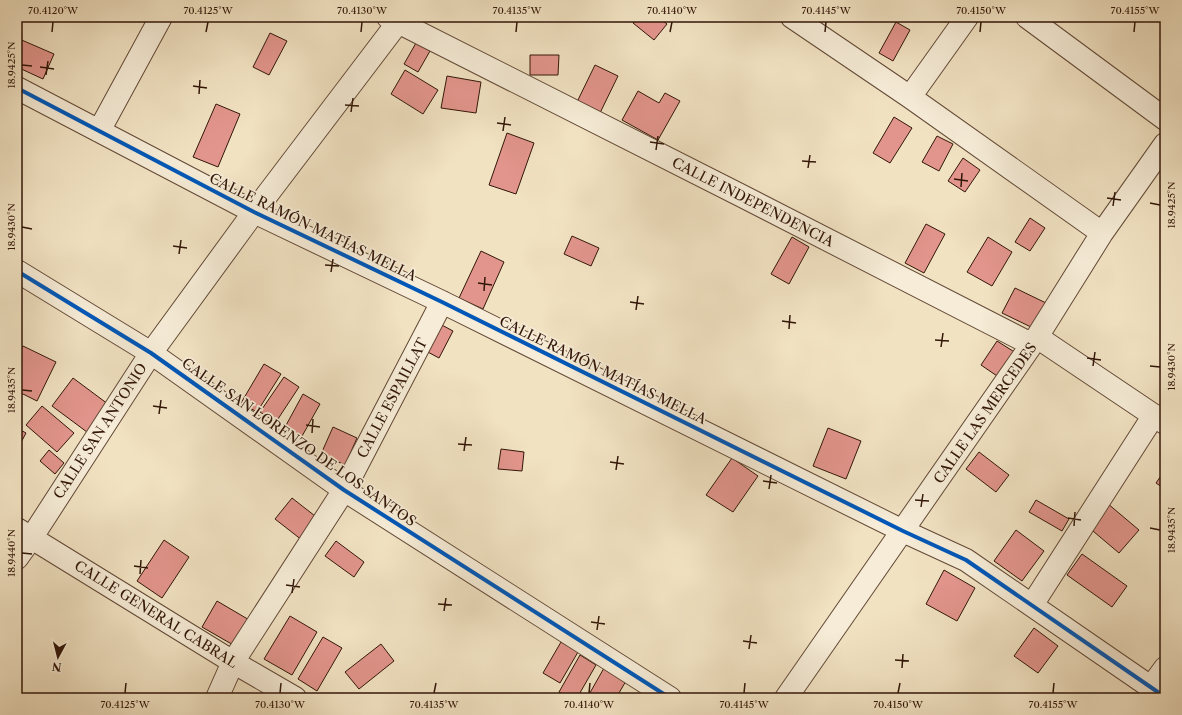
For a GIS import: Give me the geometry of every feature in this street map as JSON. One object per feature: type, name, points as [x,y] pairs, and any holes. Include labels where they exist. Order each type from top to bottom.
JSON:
[{"type":"street","points":[[99,131],[160,17]]},
{"type":"street","points":[[792,17],[910,97],[1102,233]]},
{"type":"street","points":[[910,97],[967,17]]},
{"type":"street","points":[[1027,17],[1165,119]]},
{"type":"street","name":"CALLE SAN ANTONIO","points":[[17,558],[24,533],[151,353],[396,19]]},
{"type":"street","name":"CALLE INDEPENDENCIA","points":[[396,19],[1034,340],[1159,419]]},
{"type":"street","name":"CALLE RAMÓN MATÍAS MELLA","points":[[17,88],[254,212],[442,302],[903,531],[966,560],[1158,692]]},
{"type":"street","name":"CALLE LAS MERCEDES","points":[[786,698],[1034,340],[1102,233],[1165,144]]},
{"type":"street","name":"CALLE SAN LORENZO DE LOS SANTOS","points":[[19,279],[151,353],[344,490],[670,698]]},
{"type":"street","name":"CALLE ESPAILLAT","points":[[217,698],[233,662],[344,490],[442,302]]},
{"type":"street","points":[[1032,605],[1159,419]]},
{"type":"street","name":"CALLE GENERAL CABRAL","points":[[24,533],[233,662],[295,698]]},
{"type":"street","points":[[1158,692],[1165,668]]},
{"type":"building","points":[[638,17],[658,17],[667,24],[654,40],[633,23]]},
{"type":"building","points":[[896,22],[910,30],[893,61],[879,53]]},
{"type":"building","points":[[270,33],[287,41],[269,75],[253,67]]},
{"type":"building","points":[[17,38],[54,54],[43,79],[17,67]]},
{"type":"building","points":[[416,43],[430,51],[418,72],[404,64]]},
{"type":"building","points":[[530,55],[559,55],[558,75],[530,75]]},
{"type":"building","points":[[595,65],[618,76],[599,115],[576,104]]},
{"type":"building","points":[[405,70],[438,90],[423,114],[391,94]]},
{"type":"building","points":[[447,76],[481,82],[476,113],[441,108]]},
{"type":"building","points":[[638,91],[659,103],[665,93],[680,101],[658,140],[622,120]]},
{"type":"building","points":[[216,104],[240,114],[218,167],[193,157]]},
{"type":"building","points":[[894,117],[912,128],[890,163],[873,153]]},
{"type":"building","points":[[507,133],[534,143],[516,194],[489,185]]},
{"type":"building","points":[[937,136],[953,144],[939,171],[922,162]]},
{"type":"building","points":[[963,158],[980,170],[965,192],[948,181]]},
{"type":"building","points":[[1030,218],[1045,228],[1030,251],[1015,242]]},
{"type":"building","points":[[926,224],[945,234],[924,273],[905,263]]},
{"type":"building","points":[[572,236],[599,248],[591,266],[564,254]]},
{"type":"building","points":[[792,237],[809,247],[789,284],[771,274]]},
{"type":"building","points":[[988,237],[1012,252],[992,286],[967,272]]},
{"type":"building","points":[[481,251],[504,262],[483,309],[459,298]]},
{"type":"building","points":[[1015,288],[1046,303],[1033,328],[1002,313]]},
{"type":"building","points":[[438,323],[453,331],[439,358],[424,350]]},
{"type":"building","points":[[997,341],[1016,353],[1000,378],[981,365]]},
{"type":"building","points":[[23,346],[56,362],[37,401],[17,391],[17,358]]},
{"type":"building","points":[[264,364],[281,374],[257,412],[241,403]]},
{"type":"building","points":[[284,377],[299,387],[276,422],[260,412]]},
{"type":"building","points":[[73,378],[112,407],[91,435],[52,406]]},
{"type":"building","points":[[303,394],[320,404],[301,438],[284,429]]},
{"type":"building","points":[[42,406],[74,433],[57,452],[26,425]]},
{"type":"building","points":[[333,427],[357,438],[345,465],[321,454]]},
{"type":"building","points":[[17,428],[26,433],[17,450]]},
{"type":"building","points":[[828,428],[861,441],[846,479],[813,466]]},
{"type":"building","points":[[501,449],[524,452],[522,471],[498,469]]},
{"type":"building","points":[[49,450],[64,463],[55,474],[40,461]]},
{"type":"building","points":[[979,452],[1009,475],[996,492],[966,469]]},
{"type":"building","points":[[732,458],[758,476],[733,512],[706,495]]},
{"type":"building","points":[[1165,470],[1165,489],[1156,483]]},
{"type":"building","points":[[292,498],[324,523],[307,544],[275,519]]},
{"type":"building","points":[[1036,500],[1069,519],[1062,531],[1029,512]]},
{"type":"building","points":[[1107,503],[1139,530],[1119,553],[1087,526]]},
{"type":"building","points":[[1016,530],[1044,551],[1022,581],[994,561]]},
{"type":"building","points":[[164,540],[189,557],[162,598],[137,581]]},
{"type":"building","points":[[336,541],[364,562],[354,577],[325,556]]},
{"type":"building","points":[[1082,554],[1127,586],[1112,607],[1067,575]]},
{"type":"building","points":[[944,570],[975,588],[957,621],[926,604]]},
{"type":"building","points":[[217,601],[251,621],[235,646],[202,627]]},
{"type":"building","points":[[290,616],[317,632],[292,675],[264,659]]},
{"type":"building","points":[[1034,628],[1058,646],[1038,673],[1014,656]]},
{"type":"building","points":[[323,637],[342,648],[317,691],[298,679]]},
{"type":"building","points":[[561,642],[578,652],[560,683],[543,673]]},
{"type":"building","points":[[381,644],[394,661],[359,689],[345,672]]},
{"type":"building","points":[[580,655],[596,665],[577,698],[570,698],[559,692]]},
{"type":"building","points":[[604,668],[626,681],[616,698],[587,698]]},
{"type":"cycle path","points":[[17,88],[254,212],[442,302],[903,531],[966,560],[1165,697]]},
{"type":"cycle path","points":[[17,271],[151,353],[344,490],[670,698]]}]
